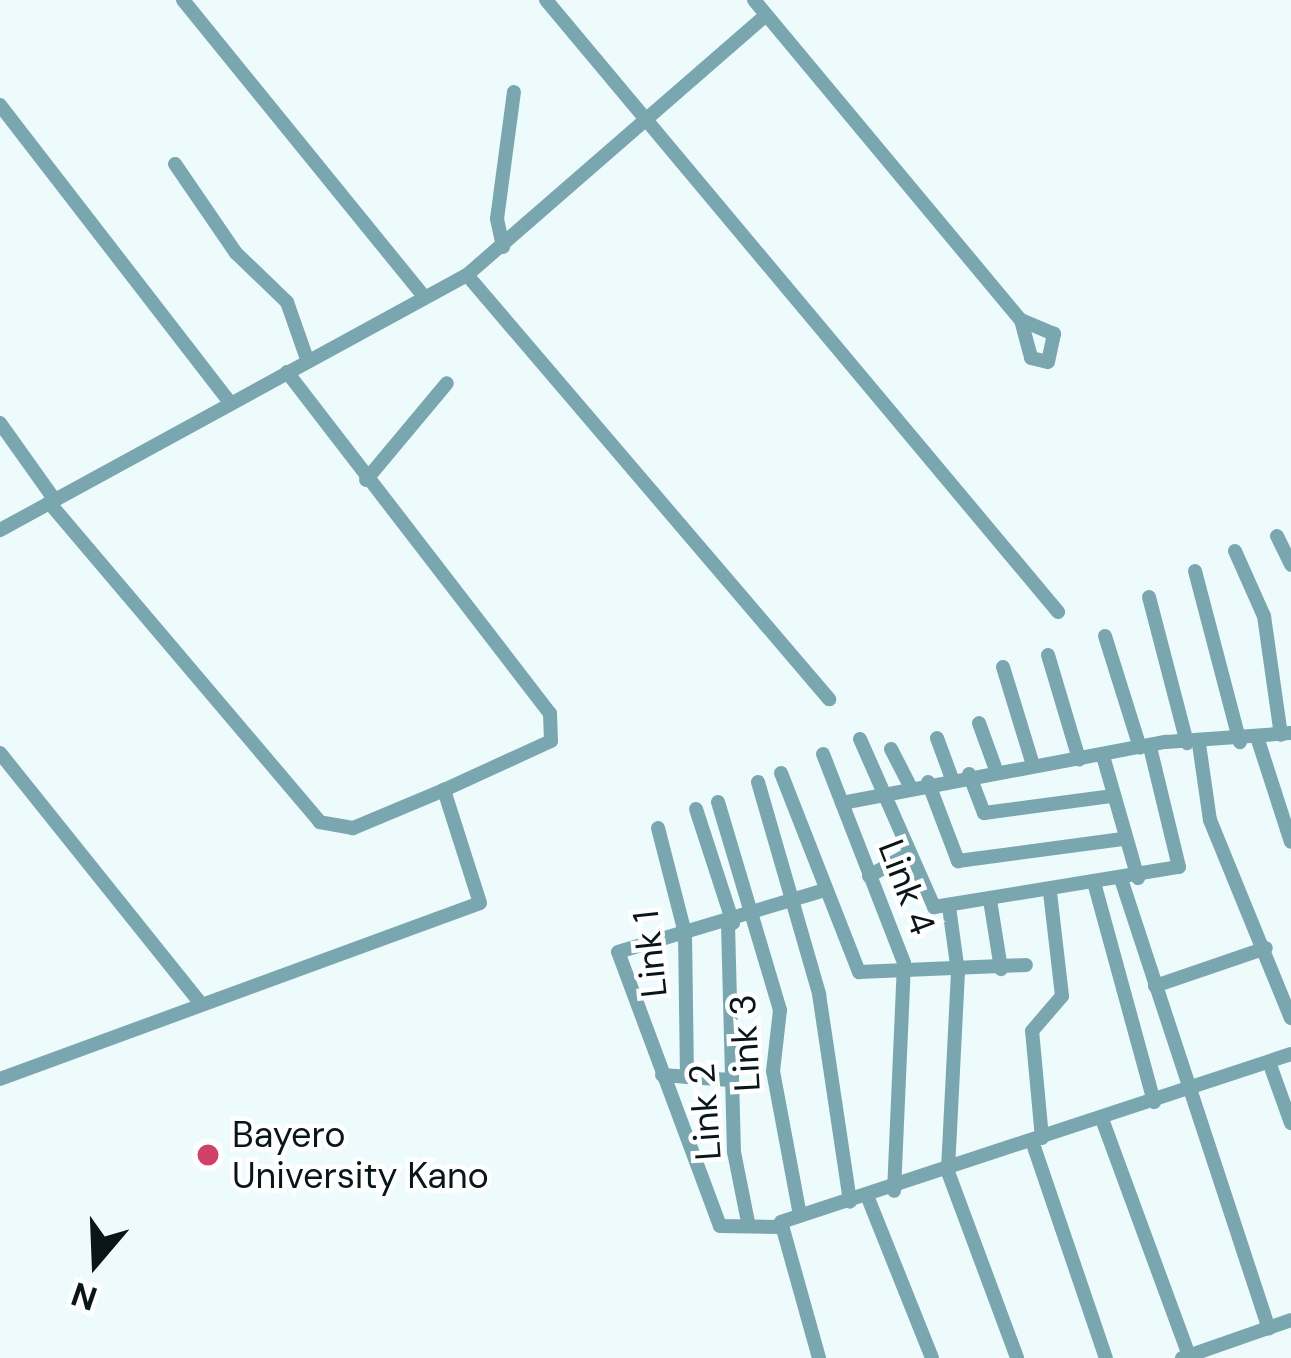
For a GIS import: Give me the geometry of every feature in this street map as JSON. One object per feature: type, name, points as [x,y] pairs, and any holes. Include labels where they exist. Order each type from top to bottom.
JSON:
[{"type":"street","points":[[183,0],[424,297]]},
{"type":"street","points":[[545,0],[1058,612]]},
{"type":"street","points":[[754,0],[1021,320]]},
{"type":"street","points":[[0,530],[466,275],[503,248],[766,15]]},
{"type":"street","points":[[503,248],[496,219],[514,92]]},
{"type":"street","points":[[0,105],[230,404]]},
{"type":"street","points":[[175,164],[236,253],[287,302],[307,358]]},
{"type":"street","points":[[466,275],[829,699]]},
{"type":"street","points":[[0,423],[51,501],[320,822],[352,828],[551,741],[553,721],[287,372]]},
{"type":"street","points":[[366,480],[447,383]]},
{"type":"street","points":[[1276,536],[1291,565]]},
{"type":"street","points":[[842,803],[951,776],[1145,747],[1240,742],[1286,734],[1264,616],[1235,551]]},
{"type":"street","points":[[1195,571],[1240,742]]},
{"type":"street","points":[[1149,597],[1193,744],[1210,820],[1291,1018]]},
{"type":"street","points":[[860,739],[930,906],[1095,886],[1180,865],[1106,636]]},
{"type":"street","points":[[1048,656],[1079,759]]},
{"type":"street","points":[[1003,668],[1033,765]]},
{"type":"street","points":[[979,724],[997,770]]},
{"type":"street","points":[[937,738],[951,776]]},
{"type":"street","points":[[1258,740],[1291,842]]},
{"type":"street","points":[[891,749],[910,786]]},
{"type":"street","points":[[0,753],[200,1004]]},
{"type":"street","name":"Link 4","points":[[823,754],[904,963],[894,1191]]},
{"type":"street","points":[[1103,756],[1155,986],[1269,1328]]},
{"type":"street","points":[[781,773],[860,972],[904,963],[958,972],[1026,965]]},
{"type":"street","points":[[969,774],[984,813],[1112,796]]},
{"type":"street","points":[[758,782],[794,905],[850,1202]]},
{"type":"street","points":[[928,782],[958,861],[1123,838]]},
{"type":"street","points":[[0,1079],[480,902],[444,790]]},
{"type":"street","name":"Link 3","points":[[718,802],[758,916],[780,1010],[773,1071],[800,1215]]},
{"type":"street","name":"Link 2","points":[[696,809],[730,924],[730,1080],[748,1222]]},
{"type":"street","name":"Link 1","points":[[658,828],[685,932],[687,1077]]},
{"type":"street","points":[[869,876],[907,855]]},
{"type":"street","points":[[1130,880],[1187,1092]]},
{"type":"street","points":[[1095,886],[1154,1102]]},
{"type":"street","points":[[825,890],[758,916],[618,950],[720,1226],[748,1222],[779,1227],[800,1215],[894,1191],[1291,1054]]},
{"type":"street","points":[[1050,892],[1062,996],[1032,1031],[1037,1140],[1106,1358]]},
{"type":"street","points":[[990,900],[1001,969]]},
{"type":"street","points":[[950,907],[958,972],[948,1172],[1017,1358]]},
{"type":"street","points":[[1155,986],[1266,948]]},
{"type":"street","points":[[1268,1062],[1291,1123]]},
{"type":"street","points":[[662,1076],[730,1080]]},
{"type":"street","points":[[1102,1119],[1185,1357],[1291,1320]]},
{"type":"street","points":[[868,1198],[932,1358]]},
{"type":"street","points":[[779,1227],[819,1358]]},
{"type":"place","name":"Bayero University Kano","points":[[208,1155]]}]
